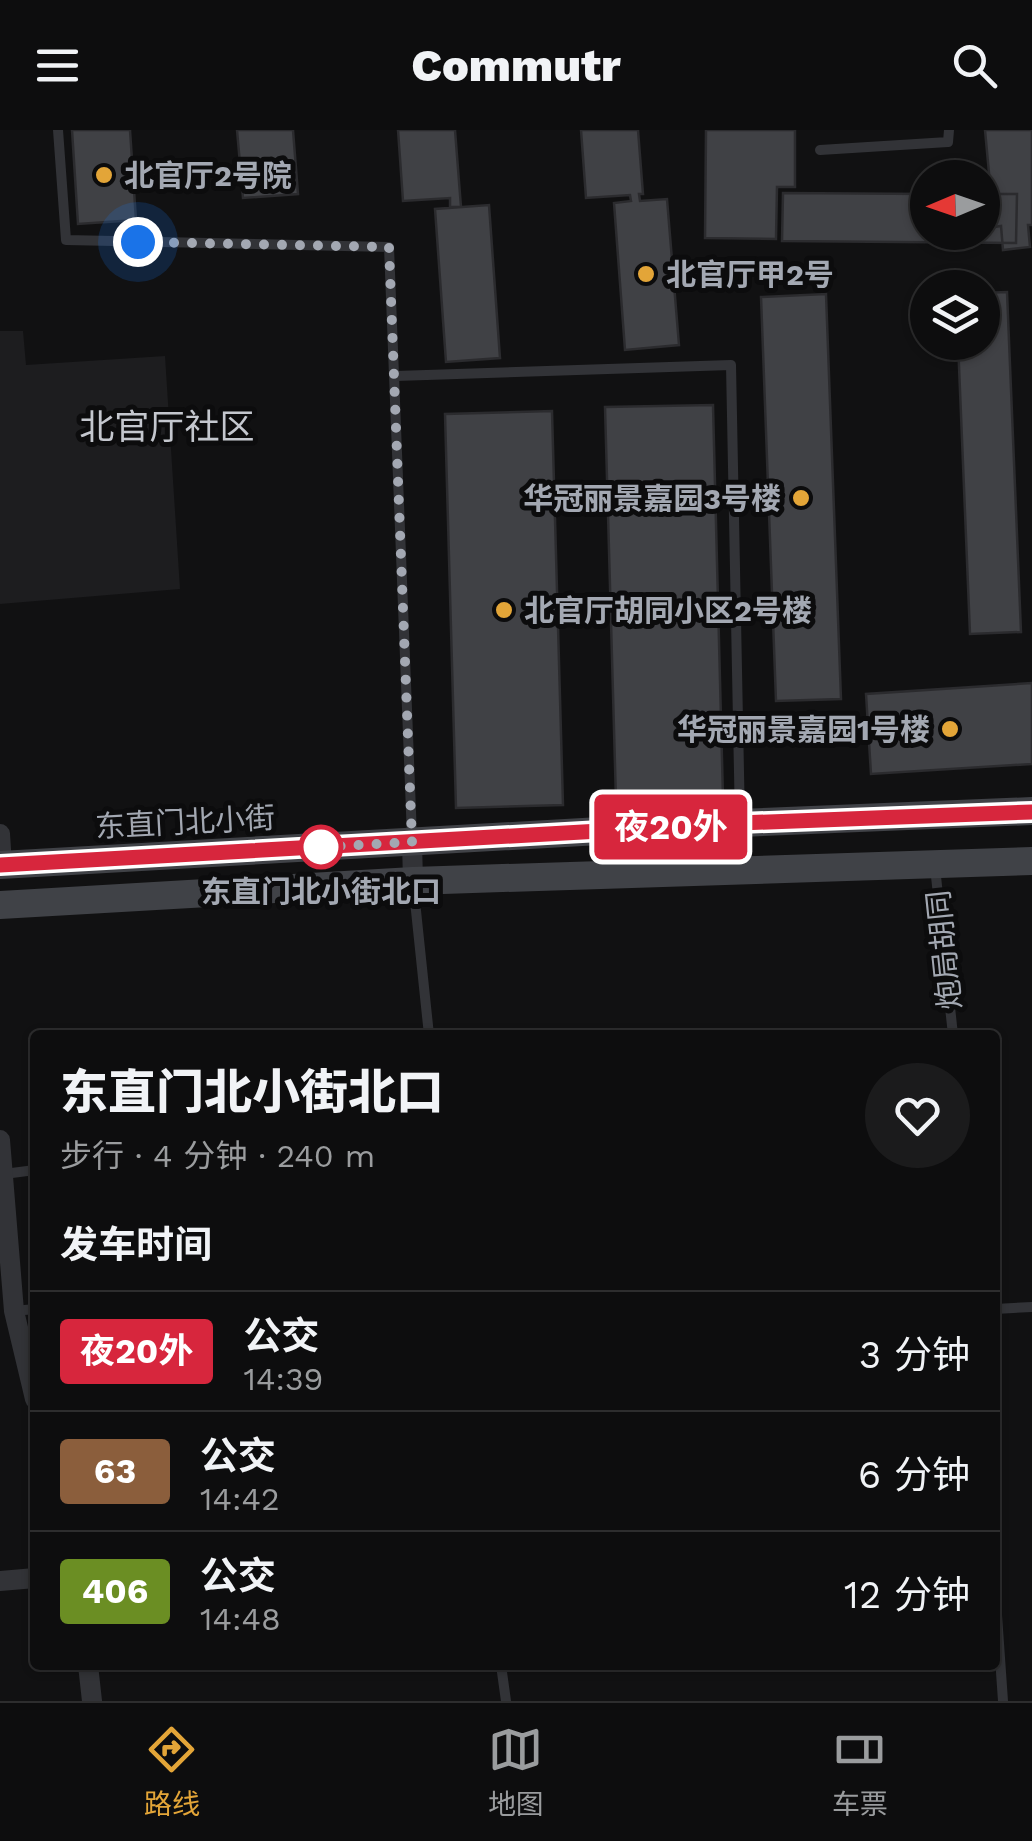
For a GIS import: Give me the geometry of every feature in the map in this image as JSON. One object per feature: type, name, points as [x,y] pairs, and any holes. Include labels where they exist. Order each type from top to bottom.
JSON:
[{"type":"main road","name":"东直门北小街","points":[[1,865],[740,823],[1032,812]]},
{"type":"main road","points":[[0,905],[414,881],[1032,861]]},
{"type":"street","points":[[0,834],[1,865]]},
{"type":"street","points":[[412,842],[414,881]]},
{"type":"street","points":[[0,1140],[30,1354]]},
{"type":"street","points":[[0,1580],[30,1578]]},
{"type":"street","points":[[89,1670],[92,1701]]},
{"type":"lane","points":[[58,130],[66,240],[389,247],[412,842]]},
{"type":"lane","points":[[820,150],[948,142],[949,130]]},
{"type":"lane","points":[[396,376],[731,364],[740,823]]},
{"type":"lane","name":"炮局胡同","points":[[934,864],[952,1030]]},
{"type":"lane","points":[[414,881],[428,1030]]},
{"type":"lane","points":[[2,1174],[30,1171]]},
{"type":"lane","points":[[1000,1309],[1032,1308]]},
{"type":"lane","points":[[1000,1658],[1003,1701]]},
{"type":"lane","points":[[502,1670],[506,1701]]},
{"type":"shaded area","points":[[0,331],[23,331],[26,365],[165,356],[180,589],[0,604]]},
{"type":"building","name":"北官厅2号院","points":[[72,130],[130,130],[136,220],[78,224]]},
{"type":"building","points":[[237,130],[293,130],[298,194],[243,198]]},
{"type":"building","points":[[398,130],[455,130],[461,207],[450,207],[450,198],[403,201]]},
{"type":"building","name":"北官厅甲2号","points":[[581,130],[638,130],[643,194],[639,194],[640,201],[667,199],[679,345],[625,350],[614,203],[631,201],[630,195],[586,198]]},
{"type":"building","points":[[706,130],[795,130],[795,187],[777,187],[776,239],[705,238]]},
{"type":"building","points":[[985,130],[1032,130],[1030,247],[1003,250],[1000,160],[988,160]]},
{"type":"building","points":[[783,193],[910,194],[910,242],[782,241]]},
{"type":"building","points":[[1000,194],[1017,194],[1016,243],[1000,243]]},
{"type":"building","points":[[489,205],[500,358],[446,362],[435,209]]},
{"type":"building","points":[[1000,292],[1007,292],[1021,632],[970,634],[959,360],[1000,360]]},
{"type":"building","name":"华冠丽景嘉园3号楼","points":[[826,294],[841,699],[776,701],[761,297]]},
{"type":"building","points":[[713,405],[723,798],[616,801],[605,407]]},
{"type":"building","name":"北官厅胡同小区2号楼","points":[[552,411],[563,805],[456,808],[445,414]]},
{"type":"building","name":"华冠丽景嘉园1号楼","points":[[1032,683],[1032,764],[871,774],[866,694]]},
{"type":"bus line","name":"夜20外","points":[[0,865],[740,823],[1032,812]]},
{"type":"place","name":"北官厅2号院","points":[[104,175]]},
{"type":"place","name":"北官厅甲2号","points":[[646,274]]},
{"type":"place","name":"华冠丽景嘉园3号楼","points":[[801,498]]},
{"type":"place","name":"北官厅胡同小区2号楼","points":[[504,610]]},
{"type":"place","name":"华冠丽景嘉园1号楼","points":[[950,729]]},
{"type":"place","name":"东直门北小街北口","points":[[321,847]]},
{"type":"district","name":"北官厅社区","points":[[167,427]]},
{"type":"route","points":[[138,242],[389,247],[412,842],[321,847]]}]
